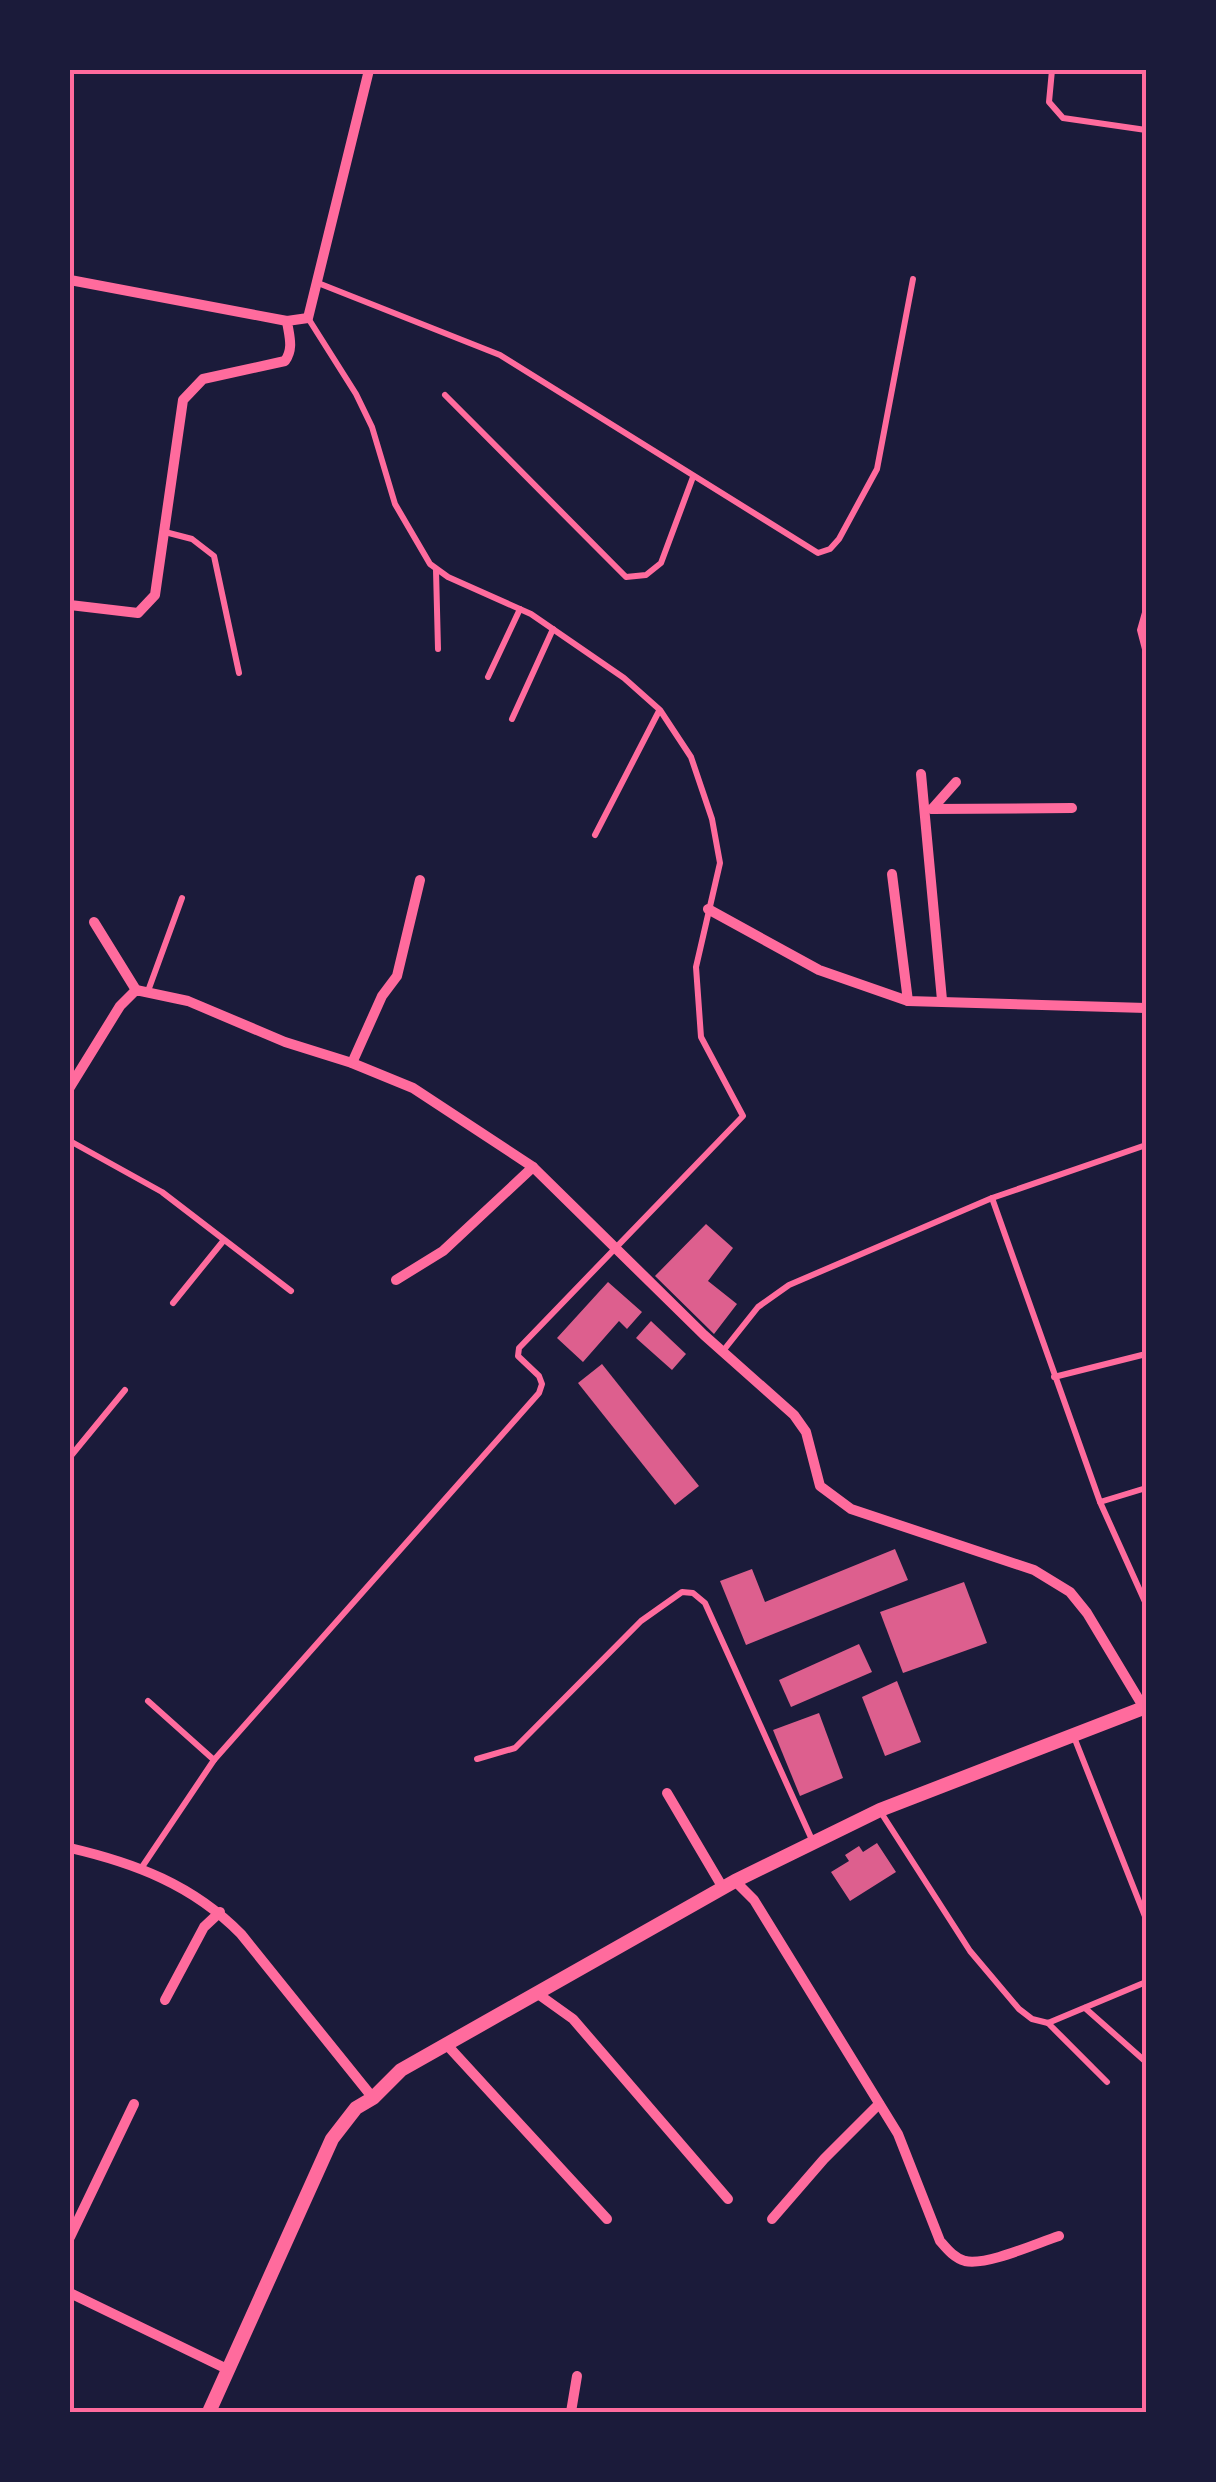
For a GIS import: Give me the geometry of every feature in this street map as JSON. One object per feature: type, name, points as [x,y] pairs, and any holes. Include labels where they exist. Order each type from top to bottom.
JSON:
[{"type":"street","points":[[70,280],[287,321],[308,318],[368,70]]},
{"type":"street","points":[[70,606],[138,614],[154,595],[184,400],[203,379],[285,361],[292,350],[287,321]]},
{"type":"street","points":[[921,774],[928,813],[942,1000]]},
{"type":"street","points":[[928,813],[956,782]]},
{"type":"street","points":[[928,813],[1072,808]]},
{"type":"street","points":[[892,874],[908,1000]]},
{"type":"street","points":[[352,1063],[382,996],[397,976],[420,880]]},
{"type":"street","points":[[708,909],[819,970],[908,1000],[1146,1008]]},
{"type":"street","points":[[94,922],[142,991],[188,1002],[413,1088],[533,1168],[794,1415],[806,1432],[820,1486],[850,1510],[1034,1570],[1070,1592],[1145,1708],[880,1810],[728,1884],[401,2070],[373,2098],[356,2108],[332,2139],[210,2412]]},
{"type":"street","points":[[70,1087],[120,1006],[142,991]]},
{"type":"street","points":[[396,1280],[443,1251],[533,1168]]},
{"type":"street","points":[[667,1792],[728,1884],[754,1900],[898,2134],[940,2241],[949,2252],[964,2261],[980,2261],[1060,2236]]},
{"type":"street","points":[[70,1848],[142,1867],[220,1912],[373,2098]]},
{"type":"street","points":[[165,2000],[204,1927],[220,1912]]},
{"type":"street","points":[[538,1994],[573,2019],[728,2199]]},
{"type":"street","points":[[446,2045],[606,2219]]},
{"type":"street","points":[[70,2237],[134,2104]]},
{"type":"street","points":[[772,2219],[879,2104]]},
{"type":"street","points":[[70,2293],[227,2369]]},
{"type":"street","points":[[571,2412],[577,2376]]},
{"type":"lane","points":[[1052,70],[1048,102],[1064,118],[1146,130]]},
{"type":"lane","points":[[316,283],[500,355],[818,553],[830,550],[840,539],[877,469],[913,279]]},
{"type":"lane","points":[[142,1867],[214,1760],[539,1393],[540,1376],[518,1356],[519,1348],[743,1116],[700,1037],[696,968],[720,864],[712,819],[690,756],[660,710],[624,678],[520,609],[430,564],[395,504],[372,427],[356,394],[308,318]]},
{"type":"lane","points":[[445,394],[626,577],[646,575],[660,563],[694,477]]},
{"type":"lane","points":[[164,532],[192,539],[214,556],[240,672]]},
{"type":"lane","points":[[436,568],[438,649]]},
{"type":"lane","points":[[488,677],[520,609]]},
{"type":"lane","points":[[1146,609],[1140,630],[1146,652]]},
{"type":"lane","points":[[512,718],[553,629]]},
{"type":"lane","points":[[594,835],[660,710]]},
{"type":"lane","points":[[142,991],[182,898]]},
{"type":"lane","points":[[70,1141],[162,1192],[291,1292]]},
{"type":"lane","points":[[723,1351],[758,1307],[779,1290],[992,1198],[1146,1145]]},
{"type":"lane","points":[[992,1198],[1100,1502],[1146,1604]]},
{"type":"lane","points":[[174,1303],[224,1240]]},
{"type":"lane","points":[[1054,1378],[1146,1354]]},
{"type":"lane","points":[[70,1457],[125,1390]]},
{"type":"lane","points":[[1100,1502],[1146,1488]]},
{"type":"lane","points":[[477,1759],[515,1748],[641,1620],[682,1592],[693,1593],[704,1602],[725,1642],[814,1843]]},
{"type":"lane","points":[[148,1702],[214,1760]]},
{"type":"lane","points":[[1073,1736],[1146,1919]]},
{"type":"lane","points":[[880,1810],[970,1951],[1032,2019],[1048,2022],[1146,1982]]},
{"type":"lane","points":[[1085,2008],[1146,2062]]},
{"type":"lane","points":[[1048,2022],[1108,2082]]},
{"type":"building","points":[[706,1224],[733,1248],[708,1281],[737,1304],[714,1334],[655,1276]]},
{"type":"building","points":[[608,1282],[642,1312],[627,1329],[619,1321],[583,1362],[557,1338]]},
{"type":"building","points":[[651,1321],[686,1354],[672,1370],[636,1338]]},
{"type":"building","points":[[602,1364],[699,1486],[675,1505],[578,1383]]},
{"type":"building","points":[[895,1549],[908,1580],[746,1645],[720,1581],[752,1569],[765,1602]]},
{"type":"building","points":[[964,1582],[987,1643],[903,1673],[880,1612]]},
{"type":"building","points":[[859,1644],[872,1672],[791,1707],[779,1680]]},
{"type":"building","points":[[897,1681],[921,1742],[885,1756],[862,1697]]},
{"type":"building","points":[[819,1713],[843,1778],[800,1796],[773,1730]]},
{"type":"building","points":[[877,1843],[896,1872],[850,1901],[831,1872],[849,1861],[845,1855],[859,1846],[863,1852]]}]
